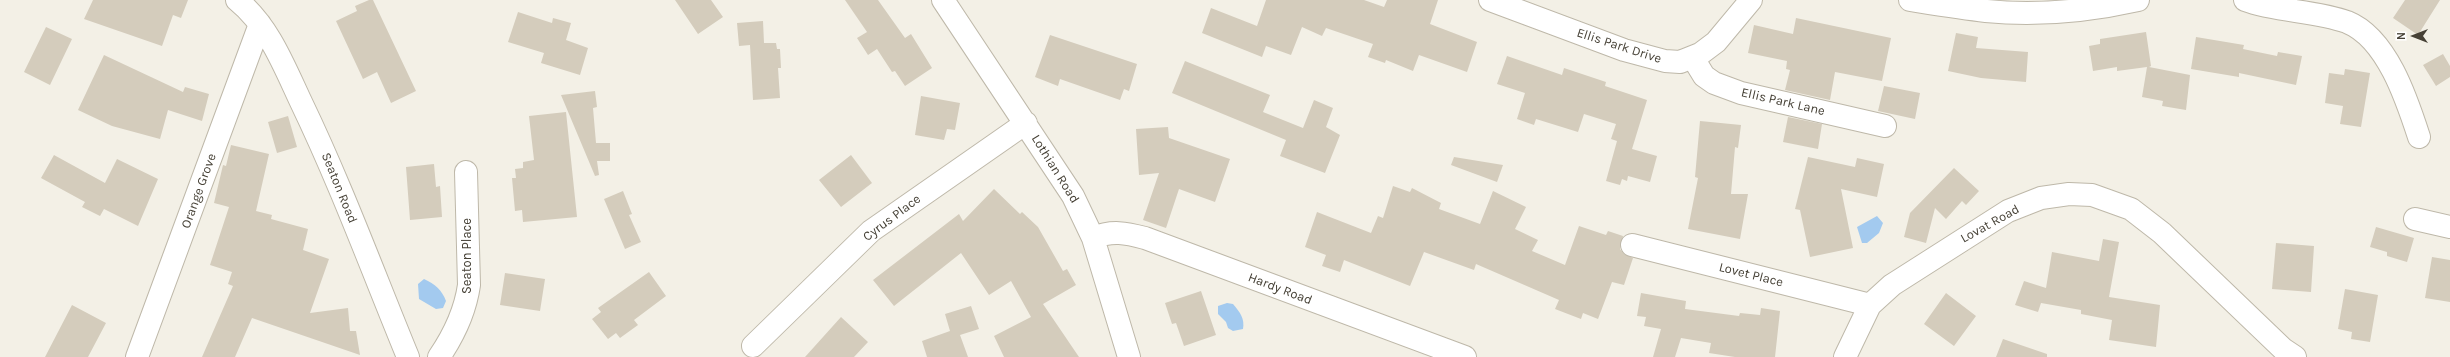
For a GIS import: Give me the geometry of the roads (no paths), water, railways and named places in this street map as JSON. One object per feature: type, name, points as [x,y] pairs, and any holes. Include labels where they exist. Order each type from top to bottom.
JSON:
[{"type":"street","name":"Seaton Road","points":[[237,0],[260,24],[273,42],[324,150],[408,357]]},
{"type":"street","name":"Lothian Road","points":[[942,0],[1026,123],[1073,196],[1093,238],[1129,357]]},
{"type":"street","name":"Ellis Park Drive","points":[[1490,0],[1644,57],[1680,62],[1693,58],[1716,42],[1752,0]]},
{"type":"street","points":[[1910,0],[1987,11],[2050,12],[2110,6],[2138,0]]},
{"type":"street","points":[[2245,0],[2347,22],[2362,31],[2382,53],[2402,86],[2419,137]]},
{"type":"street","name":"Orange Grove","points":[[137,357],[260,24]]},
{"type":"street","name":"Ellis Park Lane","points":[[1693,58],[1704,76],[1714,83],[1734,91],[1885,126]]},
{"type":"street","name":"Cyrus Place","points":[[753,346],[871,231],[1026,123]]},
{"type":"street","name":"Seaton Place","points":[[439,357],[451,339],[466,300],[469,285],[466,172]]},
{"type":"street","name":"Lovat Road","points":[[1845,357],[1870,305],[1892,285],[2008,211],[2041,198],[2069,194],[2092,195],[2131,208],[2162,233],[2283,349],[2295,357]]},
{"type":"street","points":[[2415,220],[2450,227]]},
{"type":"street","name":"Hardy Road","points":[[1093,238],[1112,232],[1124,232],[1145,238],[1465,357]]},
{"type":"street","name":"Lovet Place","points":[[1632,244],[1870,305]]},
{"type":"water","points":[[1877,216],[1883,223],[1879,233],[1867,243],[1862,243],[1857,227]]},
{"type":"water","points":[[424,279],[435,285],[442,294],[446,301],[443,308],[436,309],[419,299],[418,284]]},
{"type":"water","points":[[1227,303],[1233,304],[1240,313],[1243,319],[1243,329],[1233,331],[1228,328],[1226,322],[1218,314],[1218,306]]}]
